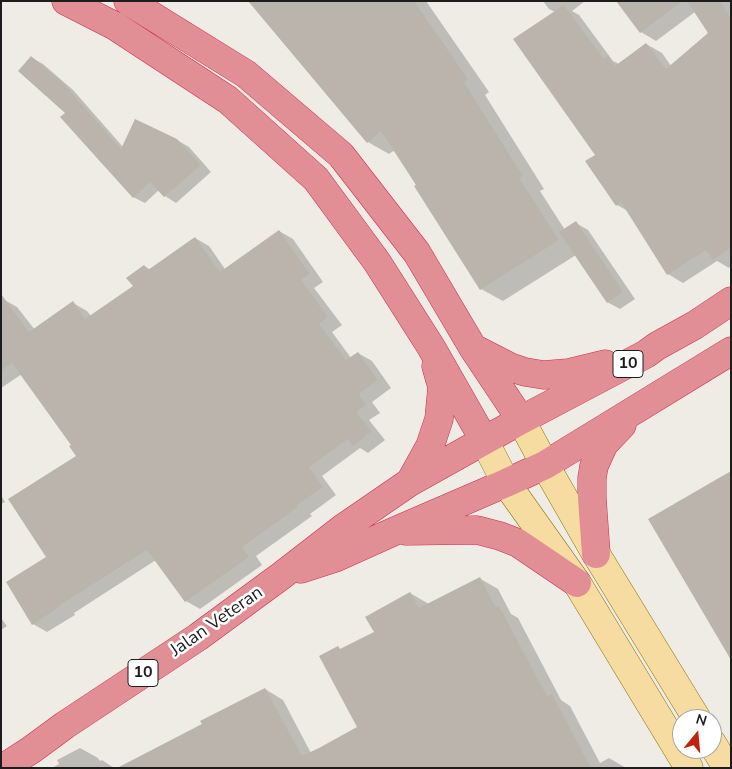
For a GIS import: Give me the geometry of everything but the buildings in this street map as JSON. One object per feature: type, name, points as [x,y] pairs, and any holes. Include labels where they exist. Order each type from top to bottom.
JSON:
[{"type":"highway","points":[[66,1],[115,26],[228,100],[316,179],[376,262],[431,347],[484,440]]},
{"type":"highway","points":[[128,1],[246,74],[341,155],[417,253],[474,348],[521,420]]},
{"type":"highway","name":"10","points":[[484,440],[646,354],[731,301]]},
{"type":"highway","points":[[410,482],[430,446],[439,419],[442,387],[431,347]]},
{"type":"highway","points":[[474,348],[510,367],[544,375],[568,373],[646,354]]},
{"type":"highway","name":"10","points":[[506,483],[545,465],[731,351]]},
{"type":"highway","points":[[596,554],[592,498],[594,466],[604,444],[640,406]]},
{"type":"highway","name":"Jalan Veteran","points":[[3,768],[198,637],[343,528],[410,482],[484,440]]},
{"type":"highway","name":"Jalan Veteran","points":[[281,576],[336,558],[395,530],[506,483]]},
{"type":"highway","points":[[395,530],[477,530],[500,536],[518,543],[578,583]]},
{"type":"main road","points":[[521,420],[596,554],[691,709]]},
{"type":"main road","points":[[484,440],[506,483],[578,583],[690,768]]}]
